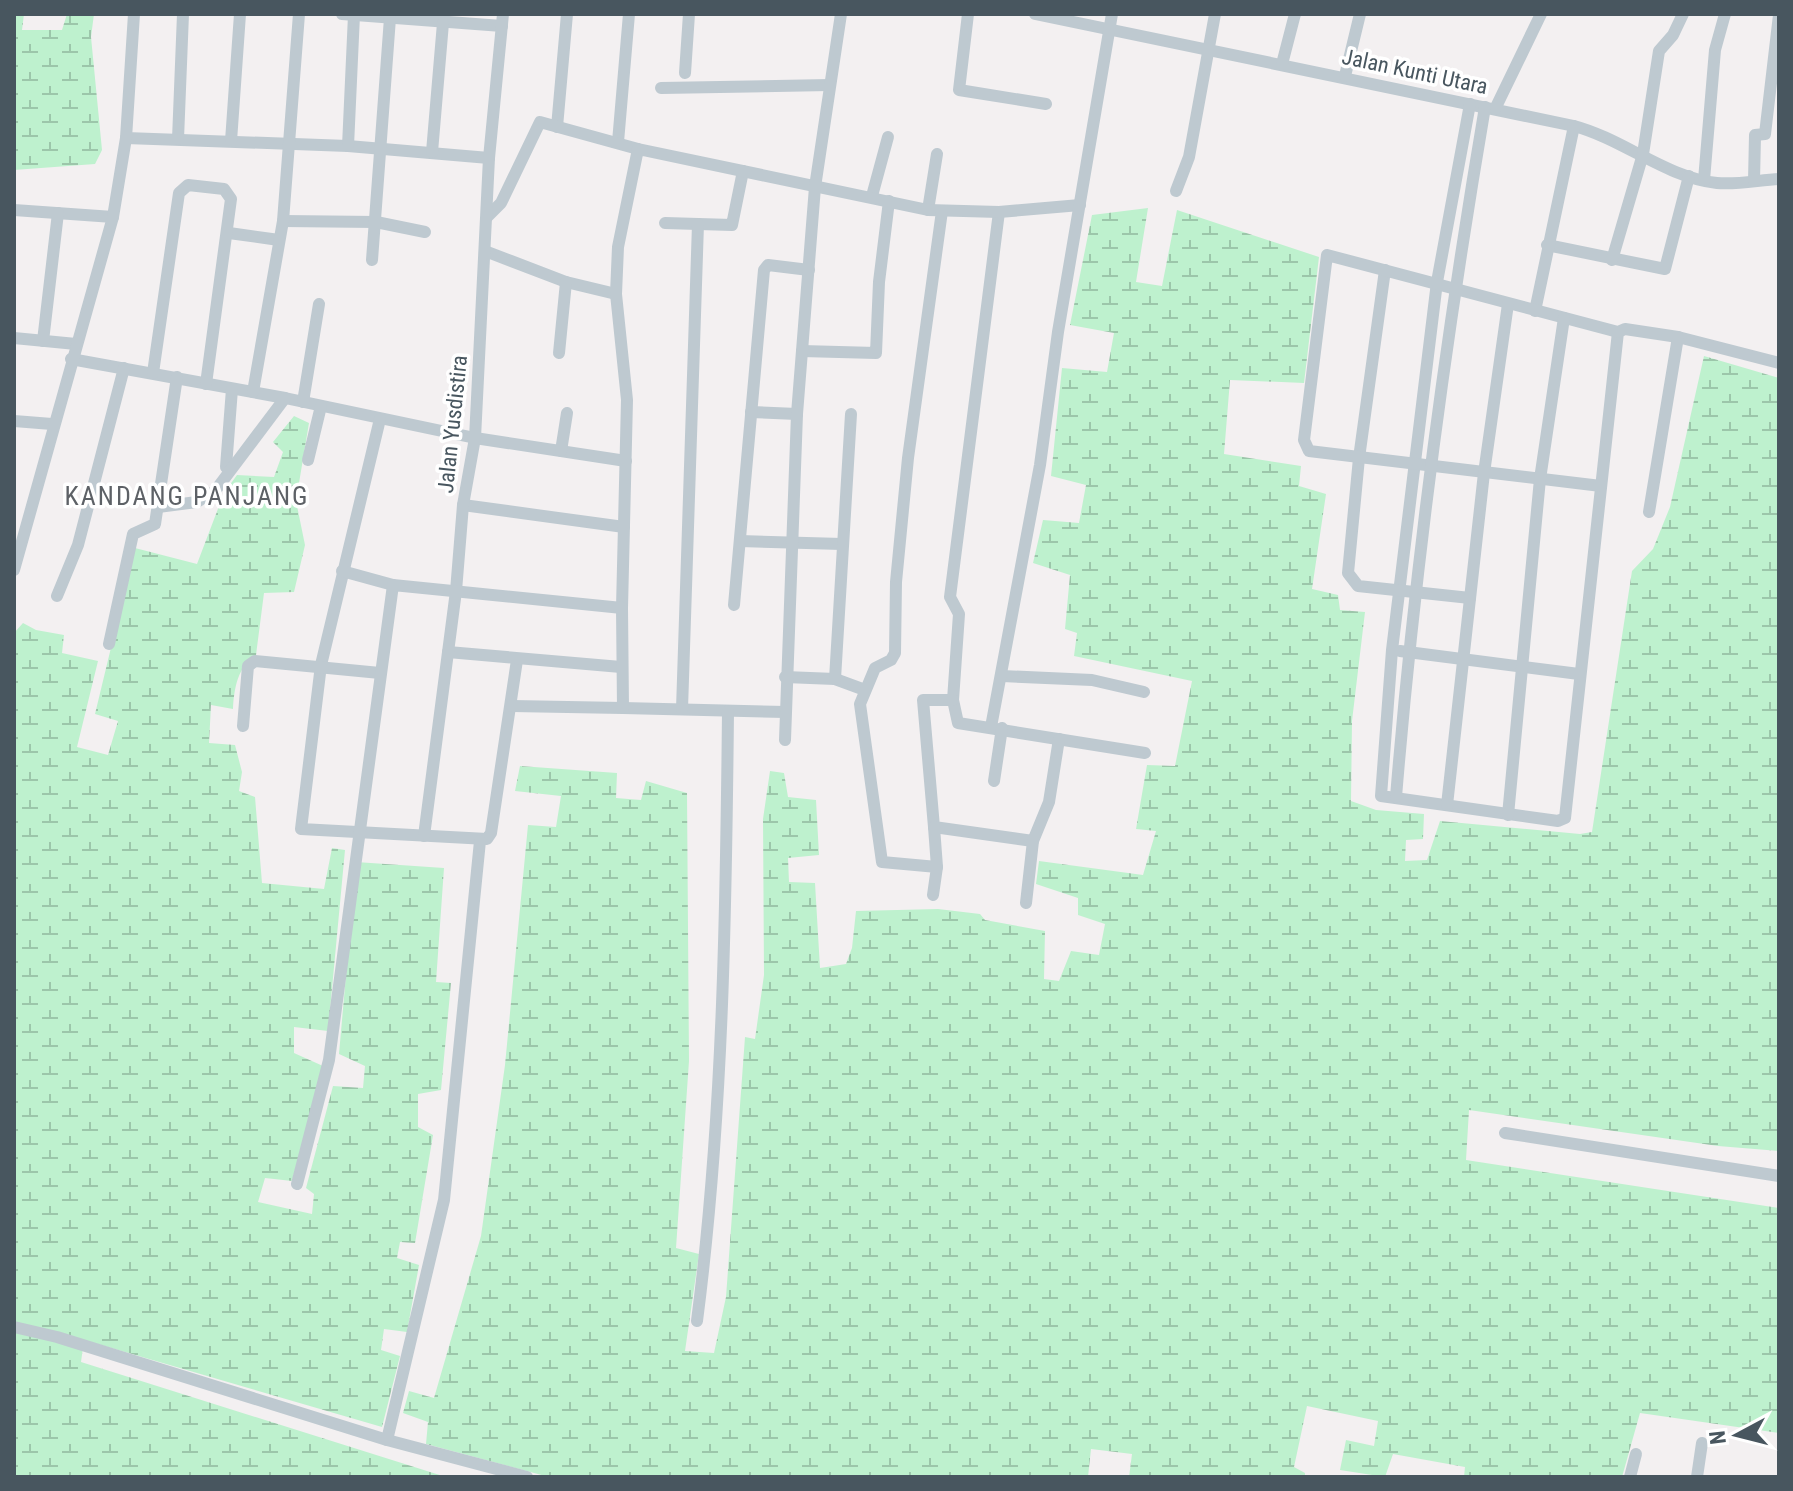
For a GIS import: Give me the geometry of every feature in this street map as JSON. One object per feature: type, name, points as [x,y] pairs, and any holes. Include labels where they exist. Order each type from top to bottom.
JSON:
[{"type":"street","points":[[14,570],[29,524],[52,424],[113,217],[126,138],[134,14]]},
{"type":"street","points":[[178,139],[183,14]]},
{"type":"street","points":[[231,141],[240,14]]},
{"type":"street","points":[[253,392],[283,221],[299,14]]},
{"type":"street","points":[[342,14],[443,23],[502,20]]},
{"type":"street","points":[[557,127],[567,14]]},
{"type":"street","points":[[618,142],[629,14]]},
{"type":"street","points":[[685,73],[689,14]]},
{"type":"street","points":[[785,740],[797,414],[815,187],[841,14]]},
{"type":"street","points":[[968,14],[959,90],[1046,104]]},
{"type":"street","name":"Jalan Kunti Utara","points":[[1035,14],[1574,126],[1704,180],[1723,183],[1779,179]]},
{"type":"street","points":[[994,781],[1002,676],[1040,465],[1112,14]]},
{"type":"street","points":[[1176,191],[1189,157],[1206,50],[1215,14]]},
{"type":"street","points":[[1282,64],[1295,14]]},
{"type":"street","points":[[1345,76],[1360,14]]},
{"type":"street","points":[[1422,464],[1490,108],[1541,14]]},
{"type":"street","points":[[1612,260],[1643,154],[1659,51],[1673,35],[1683,14]]},
{"type":"street","points":[[1704,180],[1715,50],[1725,14]]},
{"type":"street","points":[[348,146],[354,15]]},
{"type":"street","points":[[1754,181],[1755,135],[1765,134],[1779,15]]},
{"type":"street","points":[[372,260],[383,148],[390,18]]},
{"type":"street","name":"Jalan Yusdistira","points":[[424,836],[456,591],[463,505],[475,438],[489,158],[502,20]]},
{"type":"street","points":[[432,152],[443,23]]},
{"type":"street","points":[[661,88],[830,85]]},
{"type":"street","points":[[1470,104],[1437,282],[1422,464],[1406,592],[1392,650],[1381,795],[1508,815],[1558,821],[1565,818],[1618,332]]},
{"type":"street","points":[[487,217],[501,203],[537,125],[542,122],[638,149],[928,210],[999,212],[1080,205]]},
{"type":"street","points":[[1535,311],[1574,126]]},
{"type":"street","points":[[872,196],[888,137]]},
{"type":"street","points":[[126,138],[348,146],[489,158]]},
{"type":"street","points":[[623,708],[626,376],[616,294],[618,247],[638,149]]},
{"type":"street","points":[[928,210],[937,154]]},
{"type":"street","points":[[665,223],[734,223],[743,171]]},
{"type":"street","points":[[1547,245],[1665,269],[1689,176]]},
{"type":"street","points":[[153,373],[181,188],[188,185],[227,191],[231,199],[229,233],[206,384]]},
{"type":"street","points":[[802,351],[876,353],[879,282],[889,201]]},
{"type":"street","points":[[14,210],[113,217]]},
{"type":"street","points":[[937,867],[882,862],[860,704],[875,668],[891,660],[895,653],[896,582],[908,458],[942,211]]},
{"type":"street","points":[[999,212],[950,597],[959,614],[953,700],[958,723],[1145,753]]},
{"type":"street","points":[[43,341],[58,213]]},
{"type":"street","points":[[283,221],[376,222],[425,232]]},
{"type":"street","points":[[682,709],[698,224]]},
{"type":"street","points":[[229,233],[279,240]]},
{"type":"street","points":[[485,251],[566,282],[616,294]]},
{"type":"street","points":[[1601,486],[1314,453],[1304,444],[1327,255],[1618,332],[1625,329],[1678,337],[1779,363]]},
{"type":"street","points":[[734,605],[764,267],[809,270]]},
{"type":"street","points":[[1385,270],[1359,458],[1348,573],[1358,586],[1470,598]]},
{"type":"street","points":[[559,353],[566,282]]},
{"type":"street","points":[[303,402],[319,304]]},
{"type":"street","points":[[1447,805],[1484,473],[1508,304]]},
{"type":"street","points":[[1508,815],[1540,479],[1564,318]]},
{"type":"street","points":[[1649,512],[1678,337]]},
{"type":"street","points":[[14,338],[76,344]]},
{"type":"street","points":[[71,359],[285,398],[475,438],[626,461]]},
{"type":"street","points":[[57,596],[78,545],[124,368]]},
{"type":"street","points":[[109,644],[133,534],[152,528],[158,507],[177,377]]},
{"type":"street","points":[[226,467],[232,389]]},
{"type":"street","points":[[158,507],[197,502],[215,491],[285,398]]},
{"type":"street","points":[[308,460],[321,406]]},
{"type":"street","points":[[751,412],[797,414]]},
{"type":"street","points":[[561,451],[567,413]]},
{"type":"street","points":[[835,679],[851,414]]},
{"type":"street","points":[[380,419],[321,665],[300,826],[304,830],[480,841],[491,833],[517,660]]},
{"type":"street","points":[[14,421],[52,424]]},
{"type":"street","points":[[463,505],[624,527]]},
{"type":"street","points":[[740,541],[842,544]]},
{"type":"street","points":[[342,571],[393,585],[622,608]]},
{"type":"street","points":[[297,1184],[329,1060],[393,585]]},
{"type":"street","points":[[1396,797],[1408,652],[1406,592]]},
{"type":"street","points":[[1392,650],[1462,662],[1579,674]]},
{"type":"street","points":[[448,652],[621,667]]},
{"type":"street","points":[[243,726],[245,682],[250,664],[257,661],[380,673]]},
{"type":"street","points":[[1002,676],[1092,680],[1144,692]]},
{"type":"street","points":[[785,677],[835,679],[865,690]]},
{"type":"street","points":[[933,895],[937,867],[923,700],[953,700]]},
{"type":"street","points":[[512,706],[785,712]]},
{"type":"street","points":[[697,1321],[710,1199],[719,1052],[728,711]]},
{"type":"street","points":[[1026,903],[1033,841],[1049,802],[1059,739]]},
{"type":"street","points":[[934,827],[1033,841]]},
{"type":"street","points":[[387,1440],[444,1200],[480,841]]},
{"type":"street","points":[[1505,1133],[1779,1176]]},
{"type":"street","points":[[14,1327],[57,1337],[387,1440],[527,1477]]},
{"type":"street","points":[[1697,1477],[1702,1443]]},
{"type":"street","points":[[1630,1477],[1636,1454]]},
{"type":"green space","points":[[14,14],[24,14],[22,30],[62,30],[67,14],[94,14],[91,37],[102,150],[95,164],[14,170]]},
{"type":"green space","points":[[1148,208],[1136,282],[1162,286],[1177,210],[1319,257],[1304,383],[1230,380],[1224,454],[1301,466],[1299,486],[1326,494],[1312,589],[1338,595],[1340,610],[1365,612],[1352,721],[1351,801],[1376,810],[1424,814],[1423,839],[1406,840],[1405,861],[1427,860],[1440,821],[1580,834],[1592,832],[1632,571],[1653,549],[1670,507],[1704,356],[1779,378],[1779,1151],[1718,1146],[1469,1110],[1466,1160],[1779,1208],[1779,1433],[1640,1413],[1622,1477],[1464,1477],[1465,1467],[1393,1454],[1385,1477],[1340,1470],[1346,1440],[1374,1446],[1378,1421],[1307,1406],[1294,1467],[1305,1473],[1305,1477],[1129,1477],[1132,1454],[1091,1449],[1088,1477],[549,1477],[426,1444],[428,1422],[403,1413],[409,1391],[434,1398],[481,1236],[505,1065],[528,825],[556,827],[561,796],[515,791],[520,766],[617,773],[616,798],[641,800],[646,781],[687,793],[689,1061],[676,1248],[699,1254],[685,1351],[714,1353],[726,1297],[745,1037],[755,1039],[764,975],[763,819],[770,771],[784,773],[788,797],[816,800],[819,855],[788,858],[789,882],[815,883],[820,968],[846,964],[852,948],[856,911],[938,909],[980,914],[985,920],[1045,931],[1044,979],[1059,981],[1071,951],[1099,955],[1105,924],[1078,915],[1078,898],[1036,884],[1039,861],[1143,875],[1156,831],[1136,829],[1147,765],[1175,766],[1192,681],[1074,656],[1077,633],[1065,629],[1070,575],[1033,563],[1043,520],[1079,523],[1086,485],[1051,476],[1062,368],[1107,372],[1114,333],[1070,325],[1092,215]]},
{"type":"green space","points":[[294,416],[309,423],[296,501],[305,545],[294,592],[264,593],[256,655],[245,665],[238,678],[233,709],[211,705],[209,743],[235,745],[242,772],[239,791],[255,797],[262,883],[324,889],[332,848],[345,850],[328,1031],[294,1027],[294,1053],[323,1066],[292,1181],[265,1178],[258,1202],[312,1214],[314,1194],[306,1188],[333,1086],[363,1088],[365,1066],[339,1054],[356,862],[444,868],[436,982],[451,983],[441,1090],[418,1094],[418,1127],[433,1135],[415,1243],[400,1242],[397,1258],[419,1265],[407,1332],[384,1329],[381,1350],[400,1356],[382,1427],[84,1340],[81,1362],[446,1477],[14,1477],[14,633],[23,623],[36,630],[64,635],[62,653],[98,661],[77,747],[108,755],[118,721],[95,714],[135,548],[197,564],[224,493],[237,475],[274,477],[283,452],[273,442]]},
{"type":"district","name":"KANDANG PANJANG","points":[[187,496]]}]
